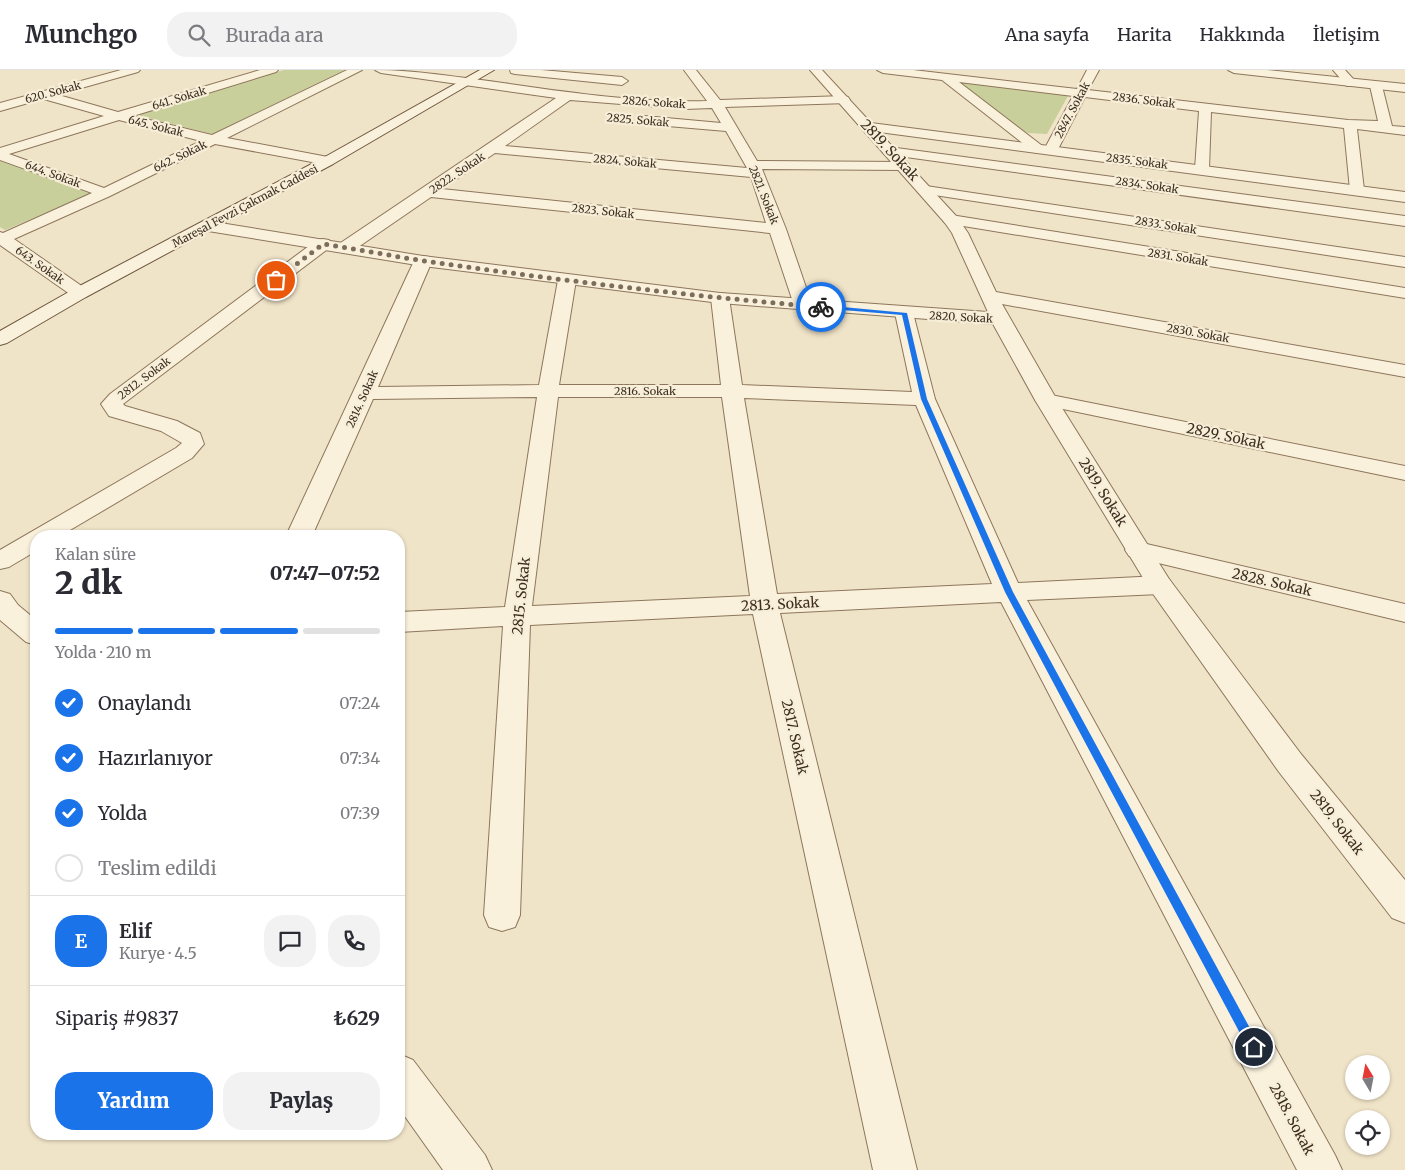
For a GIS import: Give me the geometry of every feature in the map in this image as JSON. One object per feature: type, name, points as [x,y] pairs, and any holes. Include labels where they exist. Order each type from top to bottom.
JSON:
[{"type":"street","name":"620. Sokak","points":[[0,107],[134,70]]},
{"type":"street","name":"641. Sokak","points":[[0,153],[272,70]]},
{"type":"street","name":"642. Sokak","points":[[1,238],[105,193],[356,70]]},
{"type":"street","name":"2826. Sokak","points":[[381,70],[567,96],[666,104],[718,105],[844,100]]},
{"type":"street","name":"Mareşal Fevzi Çakmak Caddesi","points":[[0,339],[80,293],[328,161],[488,70]]},
{"type":"street","points":[[508,70],[635,82]]},
{"type":"street","name":"2821. Sokak","points":[[690,70],[718,105],[755,169],[778,229],[803,305]]},
{"type":"street","name":"2819. Sokak","points":[[816,70],[951,220],[960,233],[1000,319],[1046,400],[1160,585],[1290,763],[1405,907]]},
{"type":"street","name":"2836. Sokak","points":[[883,70],[1405,131]]},
{"type":"street","name":"2847. Sokak","points":[[1045,150],[1094,70]]},
{"type":"street","points":[[1234,70],[1280,73],[1399,88]]},
{"type":"street","points":[[1339,70],[1351,83]]},
{"type":"street","points":[[1385,70],[1399,88]]},
{"type":"street","points":[[945,77],[1045,150]]},
{"type":"street","points":[[684,85],[703,87]]},
{"type":"street","points":[[1357,190],[1350,124],[1386,125],[1376,86]]},
{"type":"street","name":"645. Sokak","points":[[44,95],[117,116],[214,140],[328,161]]},
{"type":"street","name":"2822. Sokak","points":[[345,248],[567,96]]},
{"type":"street","points":[[1202,169],[1205,107]]},
{"type":"street","points":[[545,112],[565,113]]},
{"type":"street","name":"2825. Sokak","points":[[634,120],[732,128]]},
{"type":"street","name":"2835. Sokak","points":[[868,127],[1202,169],[1405,197]]},
{"type":"street","name":"2824. Sokak","points":[[492,149],[755,169],[896,158]]},
{"type":"street","name":"644. Sokak","points":[[0,153],[105,193]]},
{"type":"street","name":"2834. Sokak","points":[[896,158],[1405,221]]},
{"type":"street","name":"2833. Sokak","points":[[926,190],[1405,262]]},
{"type":"street","name":"2823. Sokak","points":[[428,192],[778,229]]},
{"type":"street","name":"2831. Sokak","points":[[951,220],[1405,294]]},
{"type":"street","name":"2820. Sokak","points":[[208,226],[423,261],[720,298],[1000,319]]},
{"type":"street","name":"643. Sokak","points":[[1,238],[80,293]]},
{"type":"street","name":"2812. Sokak","points":[[52,530],[184,453],[193,444],[192,438],[169,426],[117,410],[112,404],[117,398],[323,244]]},
{"type":"street","name":"2814. Sokak","points":[[302,530],[423,261]]},
{"type":"street","name":"2815. Sokak","points":[[502,915],[517,616],[548,391],[567,280]]},
{"type":"street","name":"2830. Sokak","points":[[990,296],[1405,370]]},
{"type":"street","name":"2817. Sokak","points":[[720,298],[732,391],[765,606],[895,1170]]},
{"type":"street","name":"2818. Sokak","points":[[904,313],[924,399],[1009,592],[1320,1170]]},
{"type":"street","name":"2816. Sokak","points":[[365,393],[732,391],[924,399]]},
{"type":"street","name":"2829. Sokak","points":[[1046,400],[1405,473]]},
{"type":"street","points":[[0,561],[30,544]]},
{"type":"street","name":"2828. Sokak","points":[[1138,550],[1405,613]]},
{"type":"street","name":"2813. Sokak","points":[[405,622],[765,606],[1160,585]]},
{"type":"street","points":[[3,610],[30,630]]},
{"type":"street","points":[[405,1082],[470,1170]]},
{"type":"green space","points":[[284,70],[344,70],[213,134],[129,114]]},
{"type":"green space","points":[[962,82],[1069,94],[1047,134],[1028,133],[960,84]]},
{"type":"green space","points":[[0,161],[91,194],[5,230],[0,227]]},
{"type":"way so far","points":[[276,280],[323,244],[423,261],[567,280],[720,298],[821,307]]},
{"type":"route","points":[[821,307],[904,313],[924,399],[1009,592],[1254,1047]]}]
